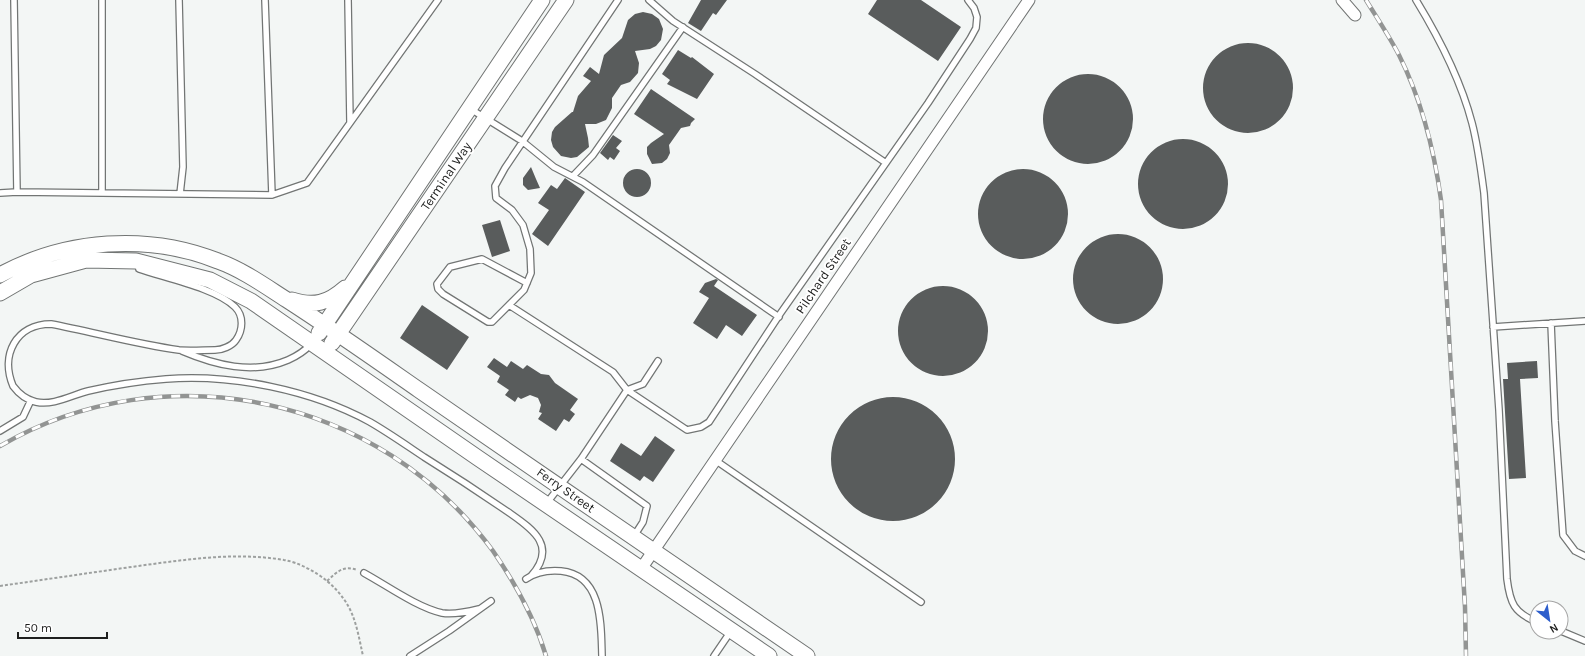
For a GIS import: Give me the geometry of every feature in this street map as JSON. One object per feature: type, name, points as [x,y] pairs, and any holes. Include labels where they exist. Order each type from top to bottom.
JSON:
[{"type":"main road","name":"Terminal Way","points":[[312,343],[542,0]]},
{"type":"main road","name":"Terminal Way","points":[[326,352],[566,0]]},
{"type":"main road","points":[[0,274],[35,259],[69,249],[98,245],[138,243],[185,251],[217,260],[243,272],[324,325]]},
{"type":"main road","name":"Ferry Street","points":[[0,293],[31,275],[86,260],[136,261],[210,280],[251,301],[769,656]]},
{"type":"main road","points":[[284,298],[302,303],[318,303],[334,297],[356,278]]},
{"type":"main road","name":"Ferry Street","points":[[324,325],[807,656]]},
{"type":"street","name":"Pilchard Street","points":[[641,569],[1029,0]]},
{"type":"street","points":[[1342,0],[1355,15]]},
{"type":"lane","points":[[14,0],[17,192]]},
{"type":"lane","points":[[102,0],[102,193]]},
{"type":"lane","points":[[179,0],[183,167],[180,194]]},
{"type":"lane","points":[[265,0],[272,195]]},
{"type":"lane","points":[[348,0],[350,122]]},
{"type":"lane","points":[[0,193],[272,195],[306,183],[438,0]]},
{"type":"lane","points":[[527,283],[482,258],[450,267],[437,284],[438,288],[443,294],[488,322],[492,322],[524,290],[527,283],[531,273],[530,249],[523,225],[512,210],[496,198],[495,186],[522,141],[618,0]]},
{"type":"lane","points":[[649,0],[673,21],[755,74],[886,163]]},
{"type":"lane","points":[[509,305],[613,372],[627,390],[687,430],[701,427],[709,422],[779,317],[970,39],[976,28],[977,17],[974,8],[968,0]]},
{"type":"lane","points":[[1416,0],[1450,64],[1472,122],[1484,193],[1508,585],[1512,601],[1517,610],[1523,616],[1529,619]]},
{"type":"lane","points":[[573,176],[593,155],[683,27]]},
{"type":"lane","points":[[470,108],[522,141],[554,167],[583,182],[779,317]]},
{"type":"lane","points":[[115,260],[192,285],[227,301],[239,312],[242,319],[240,333],[236,341],[230,346],[216,350],[180,350]]},
{"type":"lane","points":[[1493,327],[1585,321]]},
{"type":"lane","points":[[1551,323],[1555,421],[1564,535],[1575,551],[1585,556]]},
{"type":"lane","points":[[312,343],[301,354],[277,364],[254,368],[241,368],[205,360],[180,350],[51,324],[34,325],[22,332],[10,343],[4,366],[8,378],[17,391],[22,396],[41,403],[48,403],[113,386],[145,381],[183,379],[238,381],[266,386],[308,397],[339,408],[369,422],[466,484],[529,527],[542,544],[539,565],[528,577],[545,572],[566,572],[581,578],[587,584],[594,593],[599,610],[602,656]]},
{"type":"lane","points":[[546,504],[581,459],[627,390],[642,384],[658,361]]},
{"type":"lane","points":[[0,431],[23,416],[31,400]]},
{"type":"lane","points":[[581,459],[647,506],[643,522],[633,537]]},
{"type":"lane","points":[[715,460],[921,602]]},
{"type":"lane","points":[[364,573],[434,611],[451,614],[479,609]]},
{"type":"lane","points":[[410,656],[491,601]]},
{"type":"lane","points":[[714,656],[731,630]]},
{"type":"lane","points":[[1569,634],[1585,641]]},
{"type":"path","points":[[0,586],[196,558],[241,556],[285,560],[313,572],[327,581],[339,593],[355,620],[363,656]]},
{"type":"path","points":[[327,581],[338,571],[343,569],[350,568],[364,573]]},
{"type":"building","points":[[701,0],[727,0],[716,15],[713,13],[701,31],[688,23]]},
{"type":"building","points":[[877,0],[921,0],[961,27],[938,61],[868,14]]},
{"type":"building","points":[[643,12],[652,14],[659,19],[663,29],[661,40],[656,46],[650,49],[635,51],[639,63],[638,73],[630,82],[621,85],[612,98],[612,108],[606,120],[596,124],[585,124],[589,147],[577,157],[571,158],[561,156],[553,147],[551,140],[552,132],[555,127],[573,112],[578,96],[591,81],[583,76],[590,67],[599,74],[604,55],[622,38],[628,20],[635,14]]},
{"type":"building","points":[[1248,43],[1265,47],[1280,56],[1289,71],[1293,88],[1289,105],[1280,120],[1265,129],[1248,133],[1231,129],[1216,120],[1207,105],[1203,88],[1207,71],[1216,56],[1231,47]]},
{"type":"building","points":[[678,50],[691,58],[692,57],[714,74],[697,99],[667,84],[670,80],[662,74]]},
{"type":"building","points":[[1088,74],[1105,77],[1120,87],[1130,102],[1133,119],[1130,136],[1120,151],[1105,161],[1088,164],[1071,161],[1056,151],[1046,136],[1043,119],[1046,102],[1056,87],[1071,77]]},
{"type":"building","points":[[651,89],[695,119],[690,126],[681,128],[669,145],[670,153],[667,159],[662,163],[652,164],[647,154],[647,147],[664,134],[634,114]]},
{"type":"building","points":[[613,135],[622,141],[616,148],[620,151],[614,160],[610,157],[608,160],[600,153]]},
{"type":"building","points":[[1183,139],[1200,142],[1215,152],[1225,167],[1228,184],[1225,201],[1215,216],[1200,226],[1183,229],[1166,226],[1151,216],[1141,201],[1138,184],[1141,167],[1151,152],[1166,142]]},
{"type":"building","points":[[531,167],[540,188],[528,190],[523,185],[523,178]]},
{"type":"building","points":[[637,169],[647,173],[651,183],[647,193],[637,197],[627,193],[623,183],[627,173]]},
{"type":"building","points":[[1023,169],[1040,172],[1055,182],[1065,197],[1068,214],[1065,231],[1055,246],[1040,256],[1023,259],[1006,256],[991,246],[981,231],[978,214],[981,197],[991,182],[1006,172]]},
{"type":"building","points":[[565,178],[585,192],[548,246],[532,234],[549,210],[538,203],[551,185],[557,189]]},
{"type":"building","points":[[500,220],[510,251],[492,257],[482,225]]},
{"type":"building","points":[[1118,234],[1135,237],[1150,247],[1160,262],[1163,279],[1160,296],[1150,311],[1135,321],[1118,324],[1101,321],[1086,311],[1076,296],[1073,279],[1076,262],[1086,247],[1101,237]]},
{"type":"building","points":[[716,279],[718,280],[714,286],[757,315],[742,336],[726,325],[717,339],[693,323],[709,298],[699,292],[705,283]]},
{"type":"building","points":[[943,286],[960,289],[975,299],[985,314],[988,331],[985,348],[975,363],[960,373],[943,376],[926,373],[911,363],[901,348],[898,331],[901,314],[911,299],[926,289]]},
{"type":"building","points":[[422,305],[469,337],[447,370],[400,338]]},
{"type":"building","points":[[494,358],[507,367],[511,361],[523,369],[527,365],[541,374],[549,375],[555,383],[578,399],[570,410],[575,414],[569,422],[564,419],[556,431],[538,419],[542,413],[539,412],[541,405],[538,398],[530,395],[521,399],[518,397],[515,402],[505,395],[509,390],[497,382],[500,376],[487,367]]},
{"type":"building","points":[[1537,361],[1538,378],[1520,379],[1526,478],[1509,479],[1503,379],[1508,379],[1507,363]]},
{"type":"building","points":[[893,397],[905,398],[917,402],[927,407],[937,415],[945,425],[950,435],[954,447],[954,471],[950,483],[945,493],[937,503],[927,511],[917,516],[905,520],[893,521],[881,520],[869,516],[859,511],[849,503],[841,493],[836,483],[832,471],[831,459],[832,447],[836,435],[841,425],[849,415],[859,407],[869,402],[881,398]]},
{"type":"building","points":[[655,436],[675,450],[653,482],[644,476],[640,481],[610,461],[621,443],[641,456]]},
{"type":"railway","points":[[1366,0],[1399,55],[1421,108],[1435,162],[1441,200],[1465,607],[1466,656]]},
{"type":"railway","points":[[0,446],[64,417],[131,400],[199,396],[266,404],[331,424],[392,456],[446,498],[493,551],[501,563],[517,589],[530,615],[546,656]]}]
